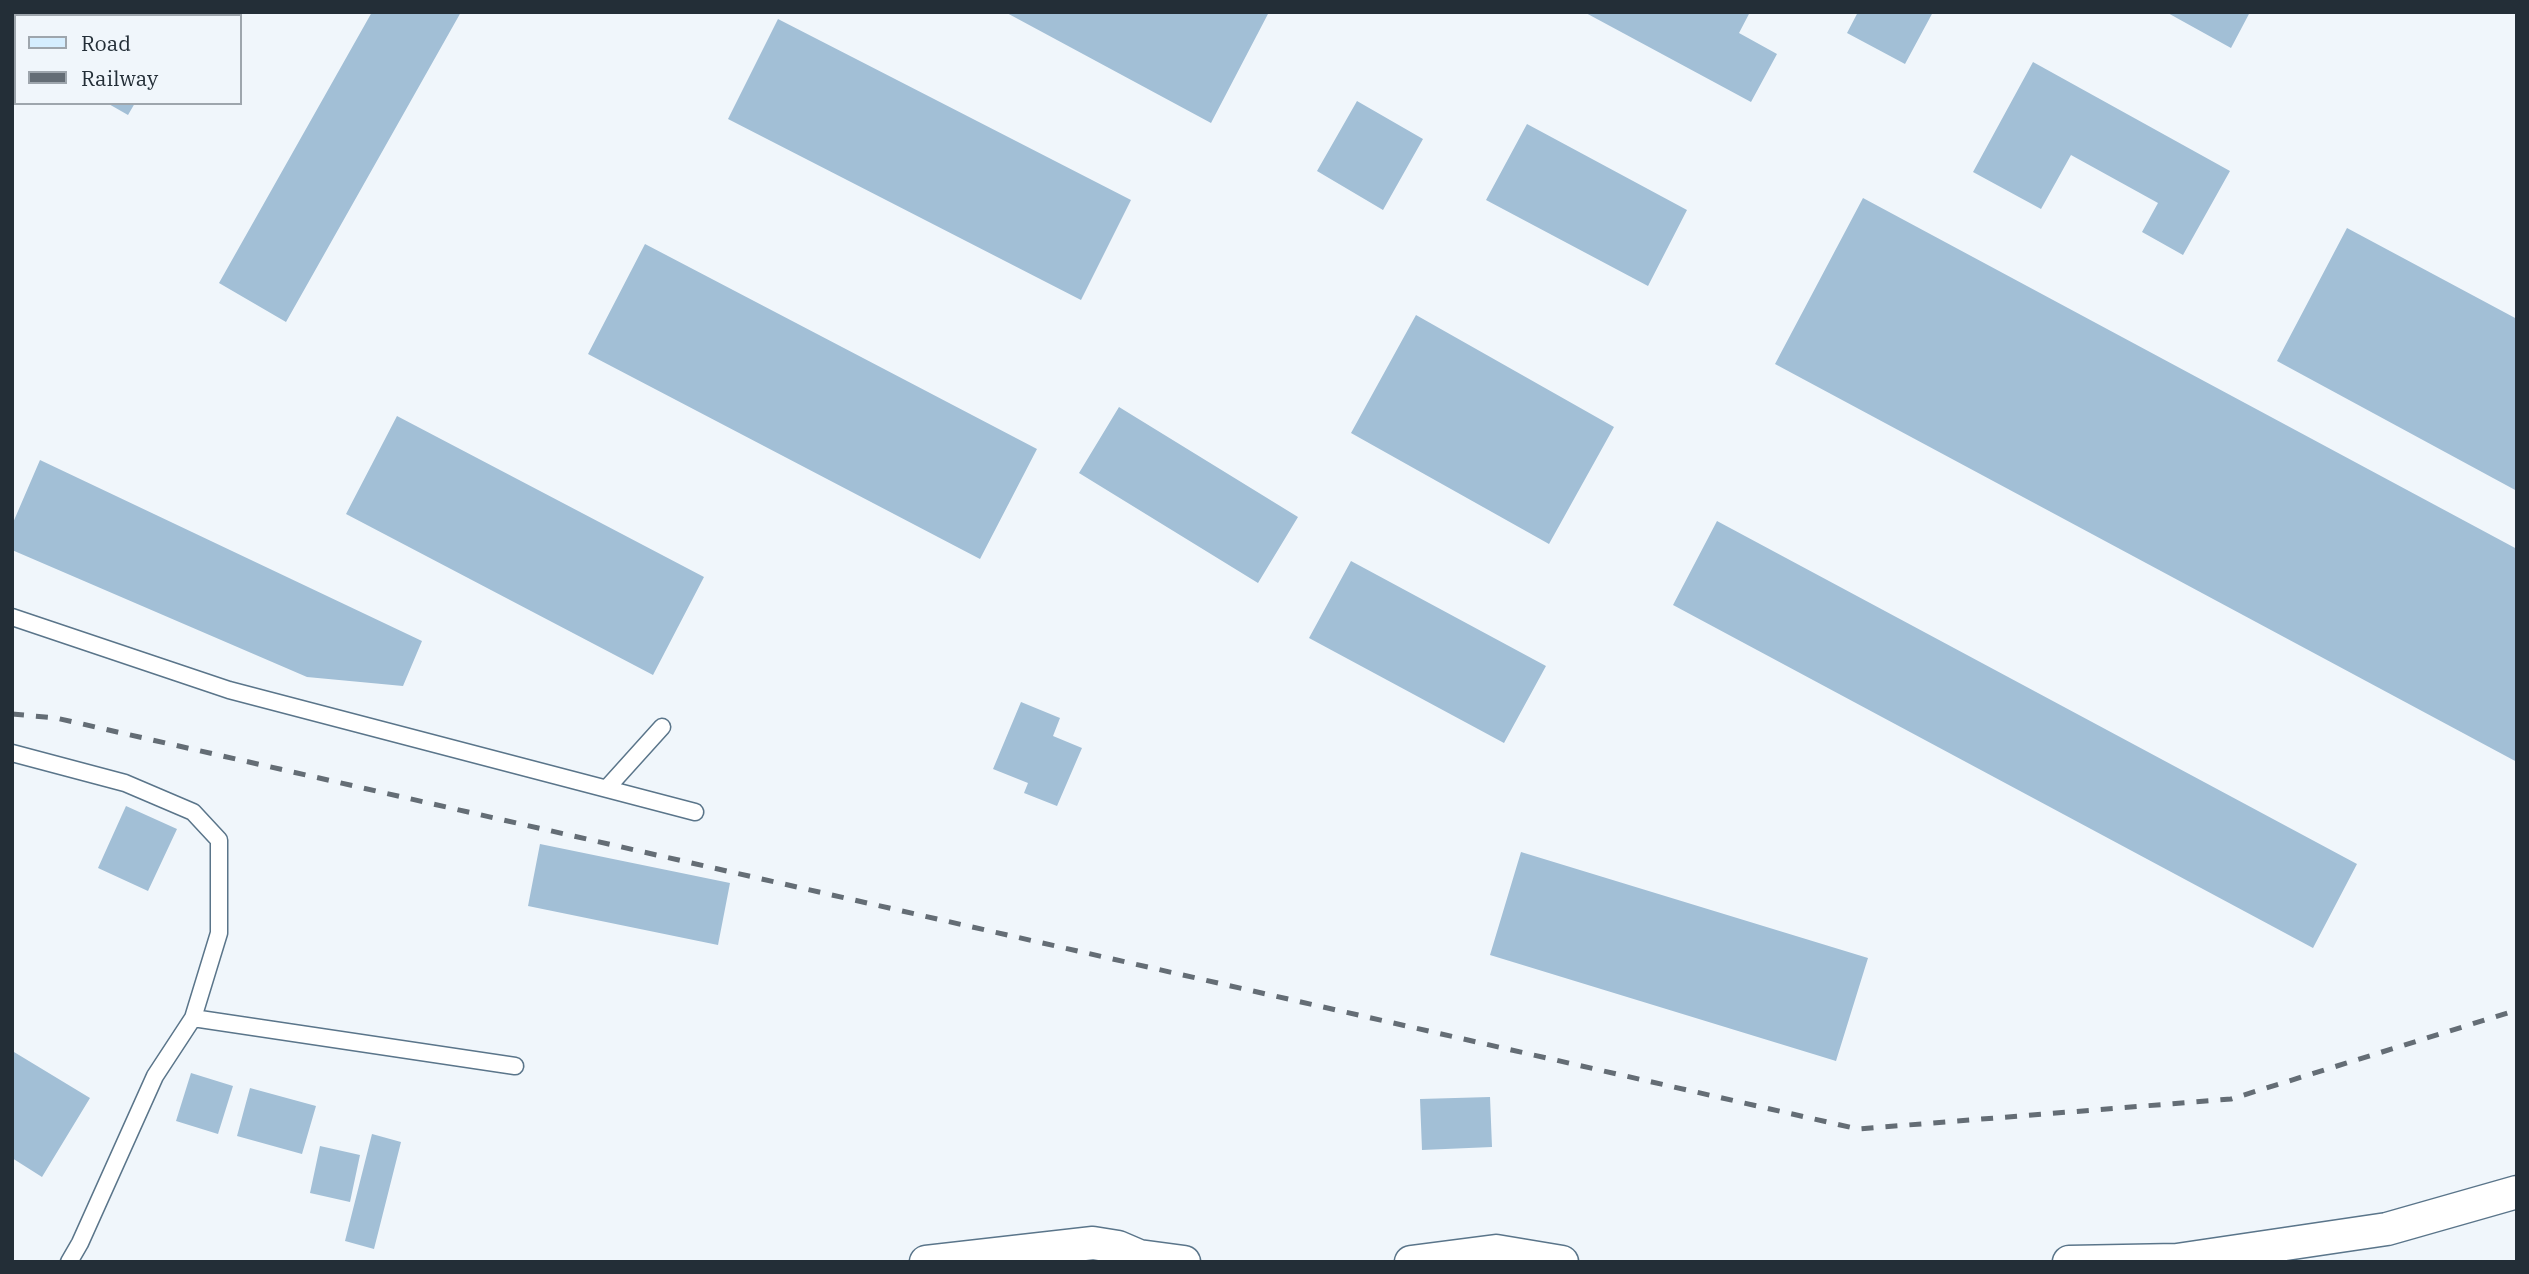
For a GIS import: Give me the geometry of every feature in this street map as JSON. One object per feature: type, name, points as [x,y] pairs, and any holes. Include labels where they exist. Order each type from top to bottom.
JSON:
[{"type":"street","points":[[2069,1262],[2177,1260],[2374,1231],[2517,1192]]},
{"type":"street","points":[[926,1262],[1093,1243],[1118,1247],[1139,1256],[1184,1262]]},
{"type":"street","points":[[1411,1262],[1496,1251],[1562,1262]]},
{"type":"lane","points":[[12,617],[229,690],[695,811]]},
{"type":"lane","points":[[607,788],[662,727]]},
{"type":"lane","points":[[12,753],[125,783],[193,812],[219,840],[219,933],[193,1018],[155,1076],[69,1262]]},
{"type":"lane","points":[[193,1018],[515,1066]]},
{"type":"building","points":[[66,12],[187,12],[186,14],[65,14]]},
{"type":"building","points":[[372,12],[461,12],[286,322],[219,283]]},
{"type":"building","points":[[1005,12],[1269,12],[1211,123]]},
{"type":"building","points":[[1584,12],[1750,12],[1739,33],[1777,54],[1751,102]]},
{"type":"building","points":[[1858,12],[1933,12],[1905,64],[1847,33]]},
{"type":"building","points":[[2166,12],[2250,12],[2231,48]]},
{"type":"building","points":[[778,19],[1131,200],[1081,300],[728,119]]},
{"type":"building","points":[[2033,62],[2230,171],[2183,255],[2142,232],[2158,203],[2071,155],[2041,209],[1973,172]]},
{"type":"building","points":[[1357,101],[1423,139],[1383,210],[1317,171]]},
{"type":"building","points":[[110,105],[134,105],[128,115]]},
{"type":"building","points":[[1527,124],[1687,210],[1648,286],[1486,200]]},
{"type":"building","points":[[1863,198],[2517,549],[2517,762],[1775,364]]},
{"type":"building","points":[[2347,228],[2517,319],[2517,491],[2277,361]]},
{"type":"building","points":[[645,244],[1037,449],[980,559],[588,354]]},
{"type":"building","points":[[1416,315],[1614,427],[1549,544],[1351,433]]},
{"type":"building","points":[[1119,407],[1298,517],[1258,583],[1079,473]]},
{"type":"building","points":[[397,416],[704,577],[653,675],[346,514]]},
{"type":"building","points":[[40,460],[422,641],[403,686],[307,677],[12,550],[12,525]]},
{"type":"building","points":[[1717,521],[2357,864],[2313,948],[1673,605]]},
{"type":"building","points":[[1351,561],[1546,666],[1504,743],[1309,638]]},
{"type":"building","points":[[1021,702],[1060,718],[1053,736],[1082,748],[1057,806],[1024,793],[1028,783],[993,769]]},
{"type":"building","points":[[126,806],[177,829],[148,891],[98,868]]},
{"type":"building","points":[[540,844],[730,883],[718,945],[528,906]]},
{"type":"building","points":[[1521,852],[1868,958],[1836,1061],[1490,955]]},
{"type":"building","points":[[14,1052],[90,1098],[42,1177],[12,1158]]},
{"type":"building","points":[[191,1073],[233,1086],[218,1134],[176,1121]]},
{"type":"building","points":[[250,1088],[316,1106],[302,1154],[237,1136]]},
{"type":"building","points":[[1490,1097],[1492,1147],[1422,1150],[1420,1099]]},
{"type":"building","points":[[372,1134],[401,1142],[374,1249],[345,1241]]},
{"type":"building","points":[[320,1146],[360,1155],[350,1202],[310,1193]]},
{"type":"railway","points":[[12,714],[56,718],[1858,1129],[2231,1099],[2517,1010]]}]
